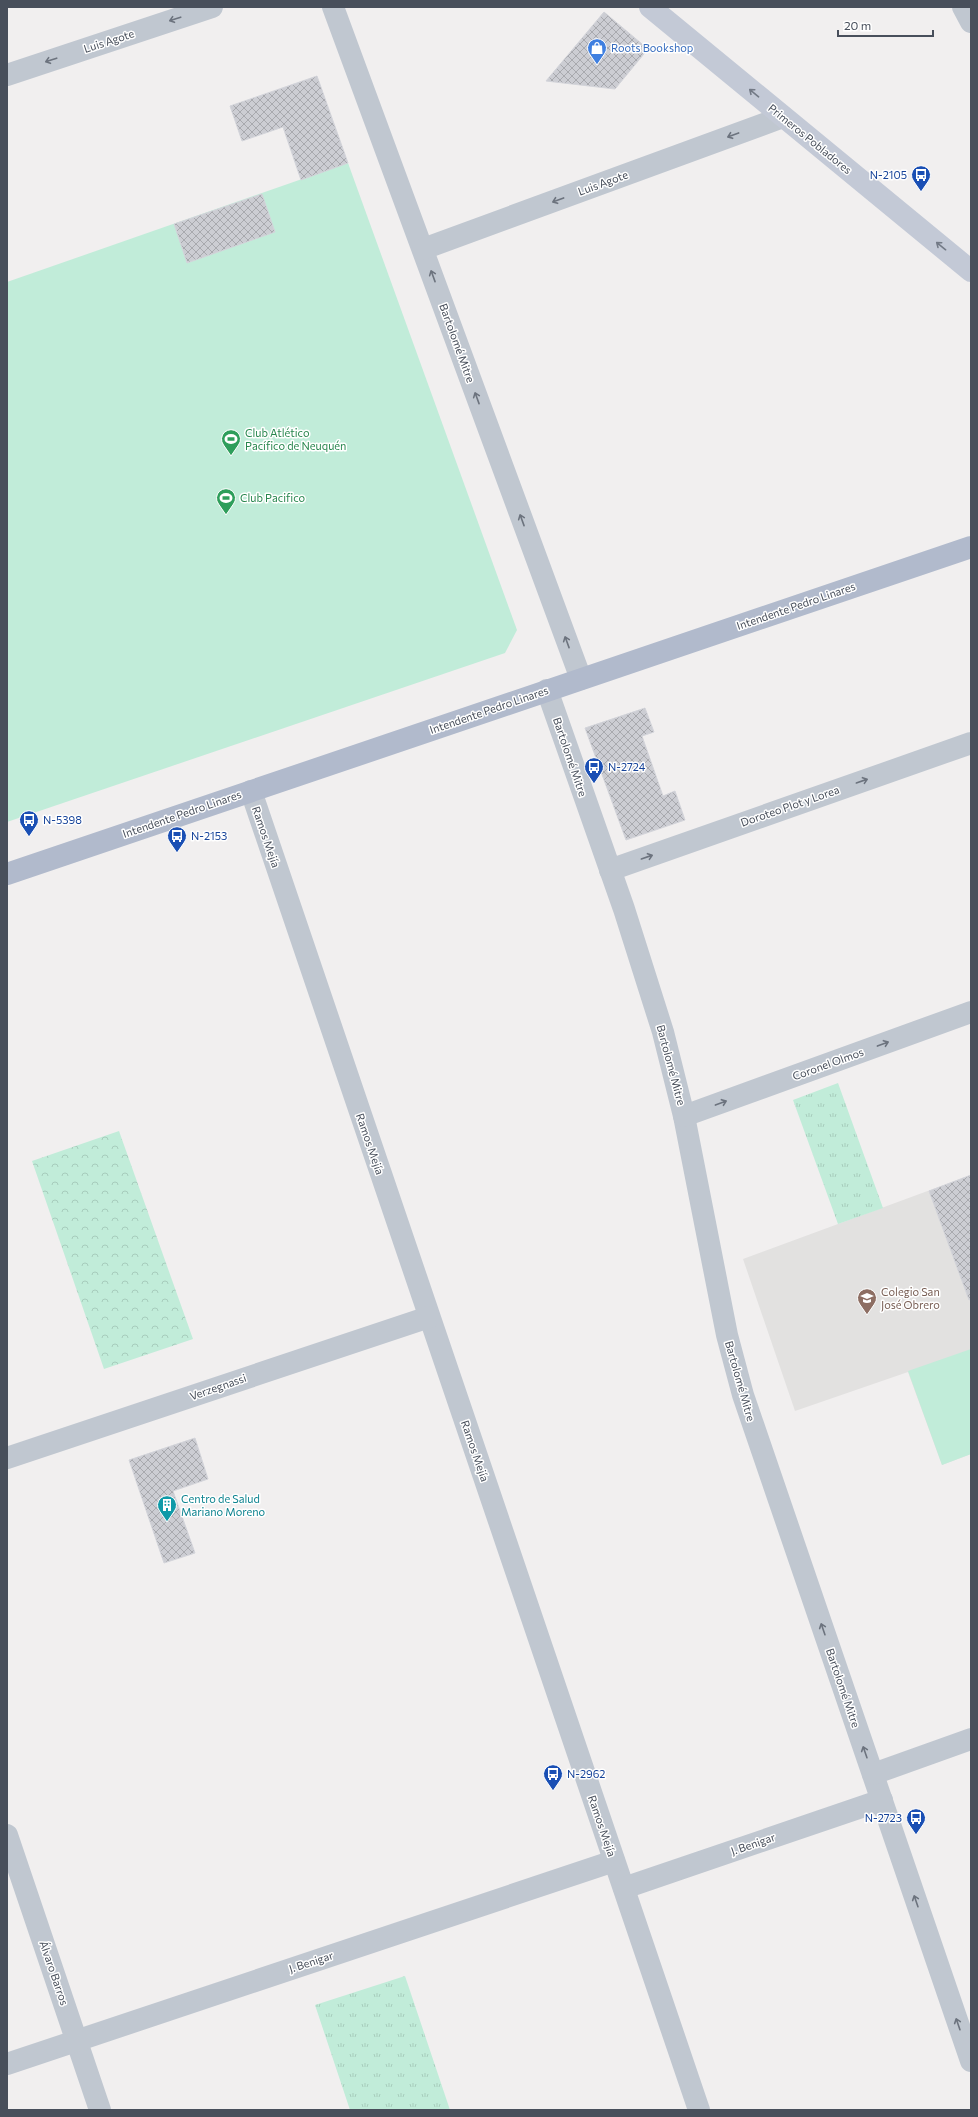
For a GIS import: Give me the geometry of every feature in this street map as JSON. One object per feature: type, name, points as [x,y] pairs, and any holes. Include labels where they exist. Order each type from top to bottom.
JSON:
[{"type":"main road","name":"Primeros Pobladores","points":[[650,7],[971,271]]},
{"type":"main road","name":"Intendente Pedro Linares","points":[[7,874],[971,547]]},
{"type":"street","name":"Luis Agote","points":[[7,75],[212,7]]},
{"type":"street","name":"Bartolomé Mitre","points":[[333,7],[581,679]]},
{"type":"street","points":[[963,7],[971,22]]},
{"type":"street","name":"Luis Agote","points":[[423,250],[783,117]]},
{"type":"street","name":"Bartolomé Mitre","points":[[547,690],[652,995],[684,1116],[734,1366],[971,2061]]},
{"type":"street","name":"Doroteo Plot y Lorea","points":[[610,870],[971,743]]},
{"type":"street","name":"Ramos Mejía","points":[[250,791],[699,2110]]},
{"type":"street","name":"Coronel Olmos","points":[[684,1116],[971,1012]]},
{"type":"street","name":"Verzegnassi","points":[[7,1458],[429,1317]]},
{"type":"street","points":[[873,1774],[971,1739]]},
{"type":"street","name":"J. Benigar","points":[[624,1888],[882,1800]]},
{"type":"street","name":"Álvaro Barros","points":[[7,1835],[100,2110]]},
{"type":"street","name":"J. Benigar","points":[[7,2064],[614,1861]]},
{"type":"shaded area","name":"Colegio San José Obrero","points":[[971,1175],[971,1454],[942,1465],[908,1372],[795,1411],[743,1259]]},
{"type":"green space","name":"Club Atlético Pacífico de Neuquén","points":[[348,163],[517,630],[505,653],[7,822],[7,282]]},
{"type":"green space","points":[[838,1083],[883,1208],[838,1224],[793,1100]]},
{"type":"green space","points":[[119,1131],[193,1339],[104,1369],[32,1161]]},
{"type":"green space","points":[[971,1349],[971,1454],[942,1465],[908,1371]]},
{"type":"green space","points":[[405,1976],[450,2110],[350,2110],[315,2005]]},
{"type":"building","name":"Roots Bookshop","points":[[604,12],[648,49],[615,89],[546,81]]},
{"type":"building","points":[[317,76],[348,163],[301,180],[283,127],[242,141],[230,106]]},
{"type":"building","points":[[262,194],[275,232],[187,263],[174,224]]},
{"type":"building","points":[[645,708],[654,732],[642,736],[663,796],[675,791],[685,820],[626,840],[585,728]]},
{"type":"building","points":[[971,1175],[971,1299],[969,1300],[929,1191]]},
{"type":"building","name":"Centro de Salud Mariano Moreno","points":[[195,1438],[208,1479],[173,1491],[195,1553],[164,1563],[129,1460]]},
{"type":"place","name":"Roots Bookshop","points":[[597,65]]},
{"type":"place","name":"N-2105","points":[[921,192]]},
{"type":"place","name":"Club Atlético Pacífico de Neuquén","points":[[231,456]]},
{"type":"place","name":"Club Pacifico","points":[[226,515]]},
{"type":"place","name":"N-2724","points":[[594,784]]},
{"type":"place","name":"N-5398","points":[[29,837]]},
{"type":"place","name":"N-2153","points":[[177,853]]},
{"type":"place","name":"Colegio San José Obrero","points":[[867,1315]]},
{"type":"place","name":"Centro de Salud Mariano Moreno","points":[[167,1522]]},
{"type":"place","name":"N-2962","points":[[553,1791]]},
{"type":"place","name":"N-2723","points":[[916,1835]]}]
